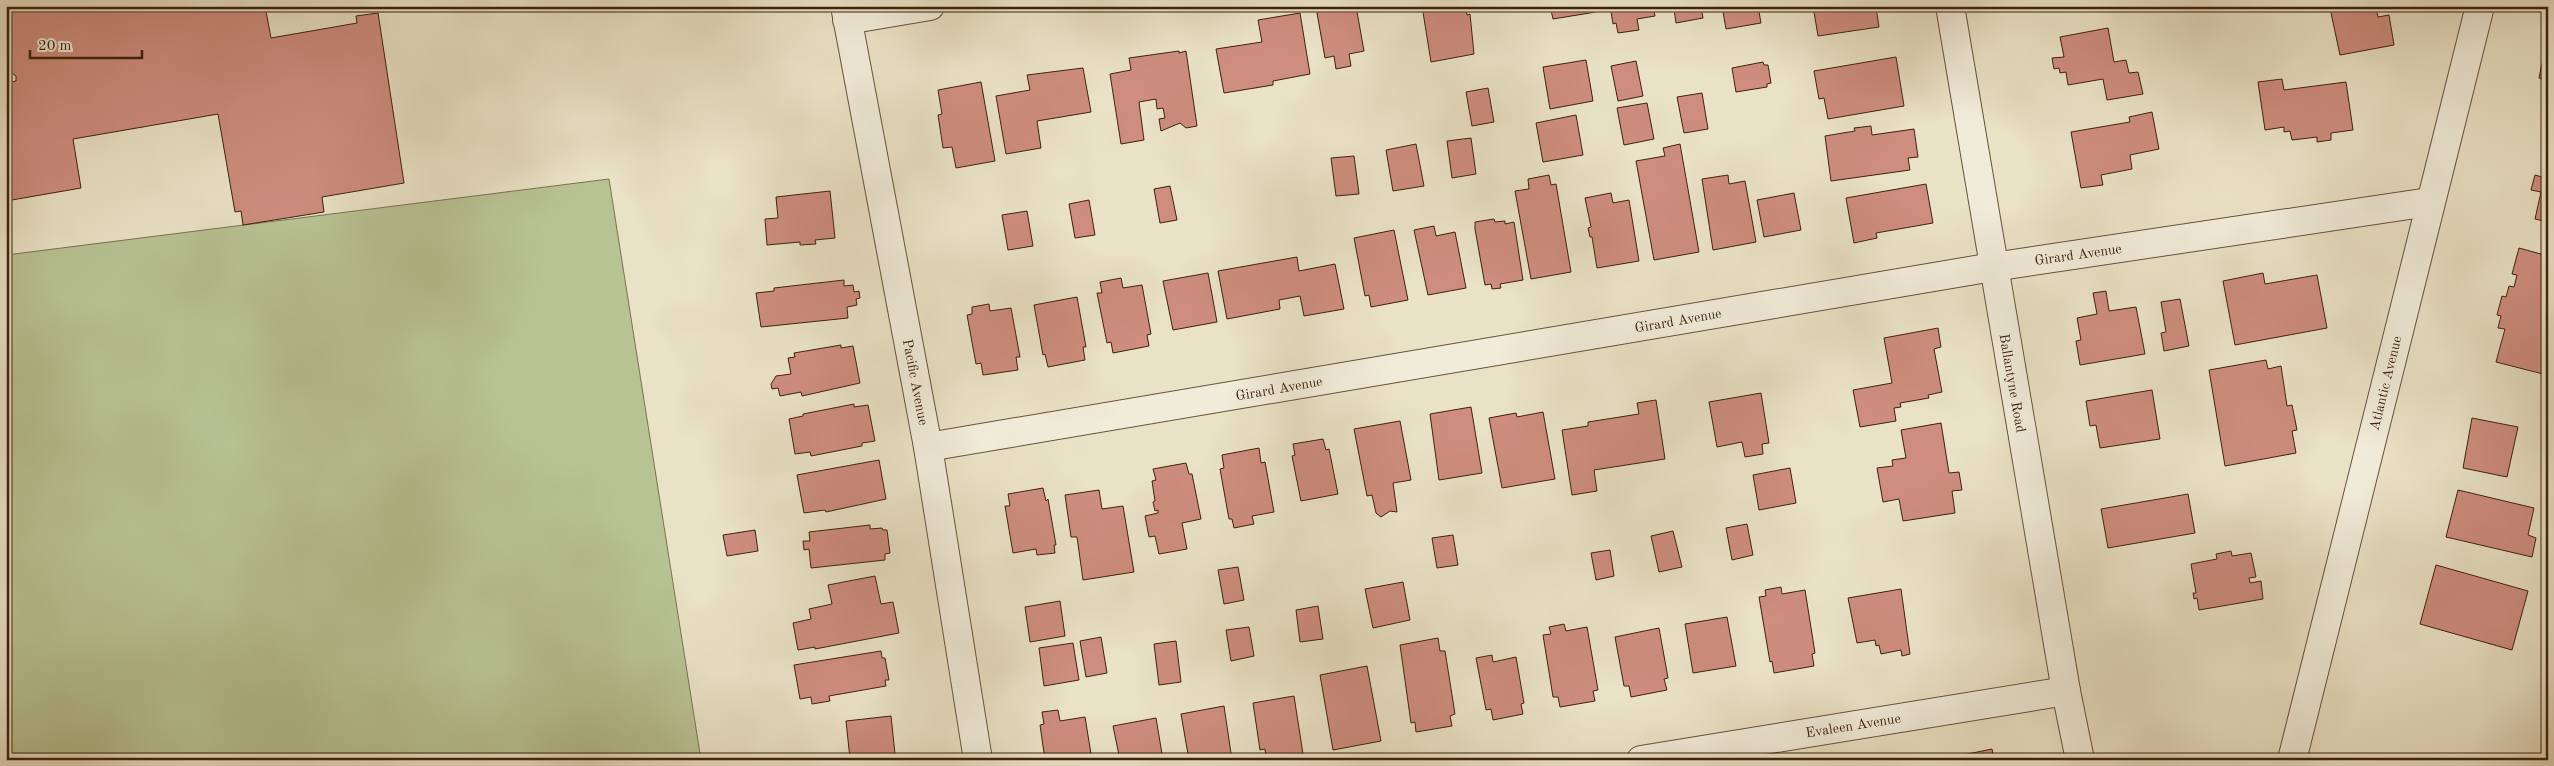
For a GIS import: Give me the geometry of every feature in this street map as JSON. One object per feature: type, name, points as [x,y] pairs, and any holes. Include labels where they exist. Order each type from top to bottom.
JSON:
[{"type":"street","points":[[846,13],[930,6]]},
{"type":"street","name":"Ballantyne Road","points":[[1950,6],[2066,691],[2080,760]]},
{"type":"street","name":"Atlantic Avenue","points":[[2292,760],[2480,6]]},
{"type":"street","name":"Pacific Avenue","points":[[846,13],[928,447],[978,760]]},
{"type":"street","name":"Girard Avenue","points":[[928,447],[1993,267],[2430,202]]},
{"type":"street","name":"Evaleen Avenue","points":[[1641,760],[2066,691]]},
{"type":"green space","points":[[609,179],[701,760],[6,760],[6,255]]},
{"type":"building","points":[[6,6],[265,6],[271,38],[357,23],[356,16],[378,13],[404,183],[322,197],[324,212],[243,225],[241,211],[235,212],[218,114],[73,139],[81,188],[6,201],[6,83],[16,81],[16,76],[9,71],[6,52],[6,38],[9,35]]},
{"type":"building","points":[[1318,6],[1356,6],[1364,51],[1349,54],[1351,66],[1336,69],[1334,56],[1325,58],[1317,13],[1319,12]]},
{"type":"building","points":[[1422,6],[1465,6],[1467,15],[1470,14],[1474,54],[1431,62]]},
{"type":"building","points":[[1550,6],[1595,6],[1596,12],[1553,19]]},
{"type":"building","points":[[1610,6],[1653,6],[1655,16],[1637,19],[1639,30],[1618,33],[1616,23],[1613,24]]},
{"type":"building","points":[[1661,6],[1701,6],[1703,18],[1676,23],[1674,9],[1662,11]]},
{"type":"building","points":[[1722,6],[1758,6],[1761,23],[1726,29]]},
{"type":"building","points":[[1813,6],[1876,7],[1879,27],[1818,36]]},
{"type":"building","points":[[2340,6],[2376,6],[2378,17],[2389,15],[2394,45],[2340,55],[2330,8]]},
{"type":"building","points":[[1300,13],[1310,74],[1273,81],[1273,85],[1224,93],[1216,49],[1262,42],[1258,20]]},
{"type":"building","points":[[2108,28],[2114,62],[2126,60],[2129,73],[2138,72],[2143,94],[2107,100],[2103,79],[2068,85],[2066,72],[2060,73],[2059,68],[2054,69],[2052,58],[2064,57],[2060,37]]},
{"type":"building","points":[[1179,51],[1179,53],[1186,51],[1197,126],[1186,128],[1180,123],[1161,131],[1159,119],[1165,118],[1163,108],[1157,109],[1156,99],[1139,102],[1144,140],[1121,144],[1110,74],[1131,70],[1129,58]]},
{"type":"building","points":[[1896,57],[1904,106],[1828,119],[1824,98],[1819,99],[1814,71]]},
{"type":"building","points":[[1586,60],[1593,101],[1550,109],[1543,67]]},
{"type":"building","points":[[1636,61],[1643,96],[1618,101],[1611,66]]},
{"type":"building","points":[[1763,62],[1764,65],[1768,65],[1771,83],[1767,84],[1767,87],[1736,92],[1732,68]]},
{"type":"building","points":[[2548,62],[2548,84],[2543,83],[2544,79],[2539,78],[2542,63],[2547,64]]},
{"type":"building","points":[[1083,68],[1091,112],[1037,121],[1041,148],[1006,154],[996,96],[1030,90],[1027,75]]},
{"type":"building","points":[[2282,79],[2284,90],[2346,82],[2353,130],[2331,133],[2331,140],[2317,142],[2317,137],[2292,140],[2290,131],[2284,132],[2284,127],[2265,130],[2258,82]]},
{"type":"building","points":[[981,82],[995,161],[956,168],[952,147],[943,148],[938,115],[942,114],[938,90]]},
{"type":"building","points":[[1488,88],[1494,122],[1472,126],[1466,92]]},
{"type":"building","points":[[1702,93],[1708,129],[1684,133],[1677,97]]},
{"type":"building","points":[[1647,103],[1654,139],[1624,145],[1617,108]]},
{"type":"building","points":[[2152,112],[2159,149],[2130,155],[2132,169],[2101,175],[2103,185],[2081,188],[2071,132],[2130,122],[2129,117]]},
{"type":"building","points":[[1576,115],[1583,155],[1543,162],[1536,123]]},
{"type":"building","points":[[1871,126],[1872,135],[1914,129],[1918,157],[1908,158],[1910,170],[1831,181],[1825,136],[1855,131],[1854,128]]},
{"type":"building","points":[[1471,138],[1476,174],[1452,178],[1447,141]]},
{"type":"building","points":[[1416,144],[1424,186],[1393,191],[1386,150]]},
{"type":"building","points":[[1680,144],[1699,252],[1654,260],[1636,161],[1665,156],[1663,148]]},
{"type":"building","points":[[1354,156],[1359,194],[1336,196],[1331,158]]},
{"type":"building","points":[[2548,165],[2548,222],[2535,219],[2541,192],[2531,190],[2535,175],[2545,178]]},
{"type":"building","points":[[1549,175],[1551,185],[1556,184],[1571,272],[1531,279],[1515,191],[1529,189],[1528,179]]},
{"type":"building","points":[[1728,175],[1729,184],[1745,181],[1756,242],[1713,250],[1702,179]]},
{"type":"building","points":[[1926,184],[1933,223],[1876,233],[1877,238],[1854,243],[1846,198]]},
{"type":"building","points":[[1170,186],[1177,220],[1160,223],[1154,189]]},
{"type":"building","points":[[830,191],[835,238],[815,240],[816,244],[800,245],[800,242],[767,245],[765,219],[778,218],[776,197]]},
{"type":"building","points":[[1611,193],[1613,203],[1629,200],[1639,261],[1597,268],[1592,237],[1590,237],[1588,228],[1591,227],[1585,198]]},
{"type":"building","points":[[1794,193],[1801,230],[1764,237],[1757,200]]},
{"type":"building","points":[[1089,200],[1095,235],[1075,238],[1069,204]]},
{"type":"building","points":[[1027,211],[1033,246],[1008,250],[1002,215]]},
{"type":"building","points":[[1494,219],[1495,222],[1505,221],[1505,224],[1514,222],[1523,280],[1500,284],[1501,288],[1492,289],[1491,284],[1485,285],[1475,222]]},
{"type":"building","points":[[1434,226],[1436,236],[1455,232],[1466,288],[1428,295],[1414,230]]},
{"type":"building","points":[[1394,230],[1408,300],[1371,307],[1369,295],[1365,296],[1354,238]]},
{"type":"building","points":[[2519,248],[2548,256],[2548,356],[2543,374],[2496,362],[2505,329],[2498,328],[2501,316],[2497,315],[2502,296],[2506,297],[2509,286],[2514,287],[2517,275],[2512,274]]},
{"type":"building","points":[[1297,257],[1299,271],[1335,264],[1344,309],[1304,316],[1300,296],[1279,300],[1280,309],[1227,319],[1218,271]]},
{"type":"building","points":[[1208,273],[1217,322],[1173,330],[1163,281]]},
{"type":"building","points":[[2263,273],[2265,284],[2317,275],[2327,328],[2235,345],[2223,281]]},
{"type":"building","points":[[1121,278],[1123,288],[1142,285],[1151,334],[1147,335],[1149,346],[1113,353],[1111,342],[1107,343],[1097,293],[1102,293],[1100,282]]},
{"type":"building","points":[[844,280],[844,286],[853,285],[854,292],[859,291],[860,298],[856,299],[857,305],[847,307],[848,318],[761,327],[756,293],[774,291],[774,288]]},
{"type":"building","points":[[2106,291],[2109,311],[2136,307],[2145,354],[2080,365],[2076,341],[2081,340],[2077,318],[2097,314],[2093,293]]},
{"type":"building","points":[[1077,297],[1086,347],[1083,347],[1085,360],[1048,367],[1045,354],[1043,355],[1034,305]]},
{"type":"building","points":[[2180,299],[2189,346],[2164,351],[2161,333],[2166,332],[2161,302]]},
{"type":"building","points":[[989,304],[990,311],[1011,308],[1020,357],[1016,357],[1018,370],[983,375],[981,363],[976,364],[967,315],[972,314],[972,307]]},
{"type":"building","points":[[1938,328],[1941,347],[1934,349],[1942,392],[1928,395],[1929,398],[1900,403],[1901,407],[1894,408],[1896,421],[1860,427],[1853,390],[1892,383],[1884,338]]},
{"type":"building","points":[[841,345],[841,348],[853,346],[860,383],[802,396],[801,392],[780,396],[778,388],[772,389],[771,384],[776,376],[791,374],[788,358],[795,357],[794,353]]},
{"type":"building","points":[[2266,360],[2268,369],[2281,366],[2287,406],[2292,405],[2297,430],[2292,431],[2296,453],[2225,466],[2209,370]]},
{"type":"building","points":[[2152,390],[2160,439],[2100,448],[2096,425],[2090,426],[2086,401]]},
{"type":"building","points":[[1761,393],[1769,443],[1762,444],[1763,454],[1745,457],[1742,442],[1717,447],[1709,402]]},
{"type":"building","points":[[1656,400],[1665,459],[1594,470],[1597,491],[1572,495],[1562,430],[1588,426],[1588,422],[1639,414],[1637,403]]},
{"type":"building","points":[[854,404],[854,407],[868,405],[875,441],[862,443],[862,446],[811,456],[810,452],[795,454],[789,419],[803,416],[803,414]]},
{"type":"building","points":[[1471,407],[1482,473],[1439,480],[1430,414]]},
{"type":"building","points":[[1543,412],[1555,479],[1502,488],[1489,418],[1516,413],[1517,417]]},
{"type":"building","points":[[2472,418],[2518,427],[2507,477],[2463,468]]},
{"type":"building","points":[[1400,421],[1411,480],[1393,483],[1397,512],[1390,511],[1381,517],[1376,513],[1372,495],[1367,496],[1354,429]]},
{"type":"building","points":[[1941,423],[1949,473],[1959,472],[1962,490],[1952,491],[1955,513],[1903,521],[1899,499],[1883,502],[1877,468],[1893,466],[1892,460],[1906,458],[1901,430]]},
{"type":"building","points":[[1323,439],[1326,450],[1329,449],[1338,494],[1301,501],[1292,456],[1295,455],[1293,444]]},
{"type":"building","points":[[1259,448],[1261,463],[1265,462],[1274,512],[1252,516],[1254,524],[1234,528],[1232,519],[1229,519],[1220,469],[1224,468],[1222,455]]},
{"type":"building","points":[[879,460],[886,499],[826,512],[825,510],[804,513],[797,475]]},
{"type":"building","points":[[1186,463],[1189,474],[1192,474],[1201,519],[1182,523],[1187,549],[1159,554],[1155,536],[1149,537],[1145,516],[1158,513],[1158,510],[1155,511],[1153,502],[1155,501],[1152,481],[1156,480],[1153,469]]},
{"type":"building","points":[[1790,468],[1796,503],[1759,510],[1753,475]]},
{"type":"building","points":[[1043,488],[1046,501],[1048,499],[1056,545],[1054,545],[1055,553],[1037,555],[1036,549],[1013,553],[1005,506],[1010,506],[1008,494]]},
{"type":"building","points":[[1099,490],[1102,509],[1123,506],[1134,572],[1083,580],[1077,537],[1071,537],[1065,495]]},
{"type":"building","points":[[2458,490],[2534,508],[2528,535],[2536,538],[2532,557],[2446,537]]},
{"type":"building","points":[[2188,494],[2195,533],[2108,548],[2101,509]]},
{"type":"building","points":[[1747,524],[1753,555],[1732,560],[1726,528]]},
{"type":"building","points":[[870,525],[870,529],[882,528],[887,530],[890,553],[885,554],[885,560],[811,568],[809,549],[804,550],[803,541],[810,541],[809,532]]},
{"type":"building","points":[[755,530],[758,551],[727,556],[723,535]]},
{"type":"building","points":[[1673,531],[1682,567],[1659,572],[1651,536]]},
{"type":"building","points":[[1453,535],[1458,565],[1437,568],[1432,538]]},
{"type":"building","points":[[1610,550],[1614,576],[1596,580],[1591,553]]},
{"type":"building","points":[[2231,551],[2232,556],[2251,553],[2256,577],[2249,578],[2250,583],[2261,581],[2263,599],[2199,610],[2197,598],[2194,599],[2193,593],[2196,593],[2191,564],[2217,559],[2216,554]]},
{"type":"building","points":[[2436,565],[2528,591],[2512,650],[2420,624]]},
{"type":"building","points":[[1238,567],[1244,600],[1224,604],[1218,570]]},
{"type":"building","points":[[875,576],[881,604],[893,602],[899,633],[815,649],[815,647],[798,650],[793,623],[811,619],[809,609],[832,604],[828,585]]},
{"type":"building","points":[[1403,582],[1410,620],[1373,628],[1365,589]]},
{"type":"building","points":[[1781,587],[1782,594],[1805,590],[1815,653],[1812,654],[1814,666],[1774,673],[1772,661],[1770,662],[1759,597],[1766,596],[1765,590]]},
{"type":"building","points":[[1901,589],[1910,654],[1902,656],[1901,650],[1881,654],[1879,645],[1876,646],[1875,640],[1857,643],[1848,598]]},
{"type":"building","points":[[1060,601],[1065,636],[1030,642],[1025,607]]},
{"type":"building","points":[[1318,606],[1323,639],[1300,642],[1296,610]]},
{"type":"building","points":[[1727,617],[1736,666],[1693,673],[1685,624]]},
{"type":"building","points":[[1564,624],[1566,631],[1587,627],[1598,690],[1593,691],[1595,701],[1560,707],[1558,697],[1553,697],[1543,635],[1551,634],[1549,627]]},
{"type":"building","points":[[1249,627],[1254,656],[1231,661],[1226,630]]},
{"type":"building","points":[[1659,628],[1668,678],[1664,679],[1667,690],[1631,697],[1629,686],[1624,686],[1615,637]]},
{"type":"building","points":[[1101,637],[1107,673],[1086,677],[1080,641]]},
{"type":"building","points":[[1438,638],[1440,651],[1445,651],[1455,714],[1450,716],[1452,726],[1416,732],[1415,722],[1411,723],[1400,645]]},
{"type":"building","points":[[1176,641],[1181,682],[1159,685],[1154,644]]},
{"type":"building","points":[[1073,643],[1079,680],[1044,686],[1039,648]]},
{"type":"building","points":[[881,651],[882,658],[885,658],[889,680],[885,680],[886,686],[829,696],[830,701],[812,704],[811,697],[800,699],[794,665]]},
{"type":"building","points":[[1492,655],[1493,662],[1516,657],[1524,703],[1521,704],[1523,714],[1493,720],[1491,709],[1486,710],[1476,658]]},
{"type":"building","points":[[1367,666],[1381,741],[1333,750],[1320,675]]},
{"type":"building","points":[[1294,696],[1303,754],[1266,759],[1265,749],[1260,750],[1253,703]]},
{"type":"building","points":[[1224,706],[1232,760],[1189,760],[1181,714]]},
{"type":"building","points":[[1058,710],[1060,721],[1085,717],[1092,760],[1045,760],[1040,725],[1044,724],[1042,712]]},
{"type":"building","points":[[891,716],[895,754],[850,759],[846,721]]},
{"type":"building","points":[[1156,718],[1163,760],[1120,760],[1113,726]]},
{"type":"building","points":[[1992,749],[1994,760],[1953,760],[1953,757]]}]
